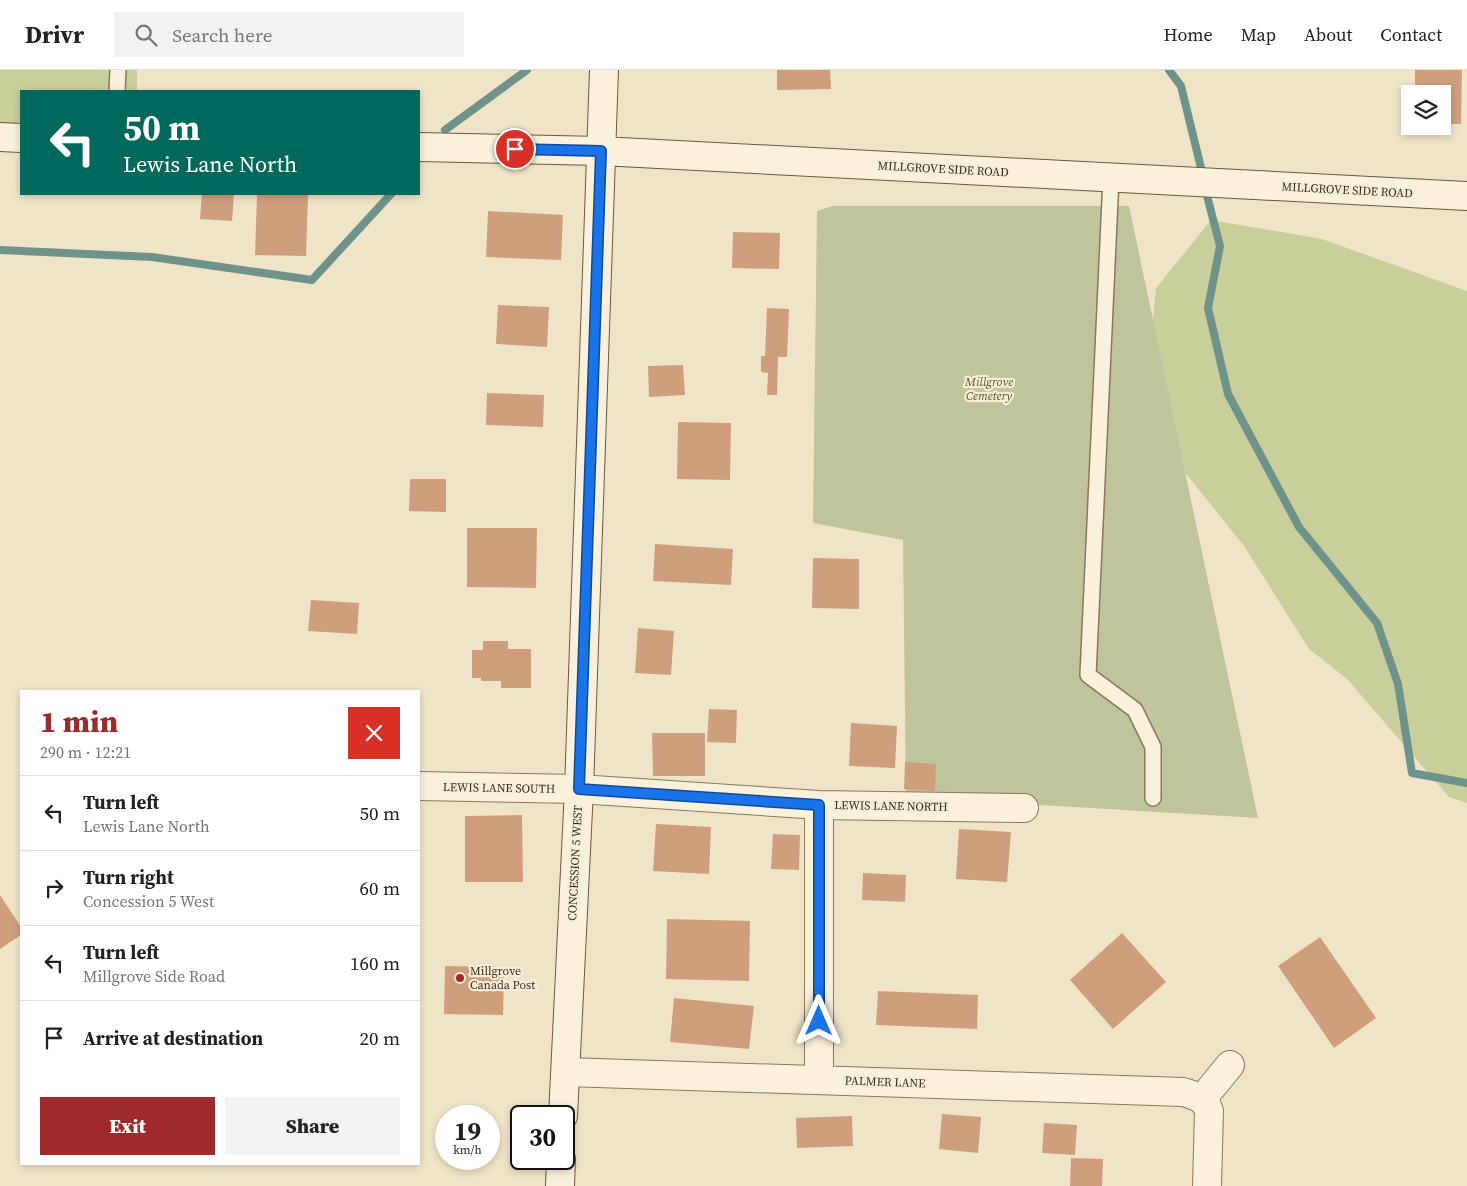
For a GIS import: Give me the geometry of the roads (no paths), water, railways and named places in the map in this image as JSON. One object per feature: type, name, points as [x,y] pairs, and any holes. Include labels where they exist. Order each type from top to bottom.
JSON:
[{"type":"main road","name":"CONCESSION 5 WEST","points":[[564,1105],[579,789],[604,70]]},
{"type":"main road","points":[[0,137],[20,138]]},
{"type":"main road","name":"MILLGROVE SIDE ROAD","points":[[420,147],[601,151],[1467,196]]},
{"type":"main road","name":"LEWIS LANE SOUTH","points":[[420,786],[579,789]]},
{"type":"main road","name":"LEWIS LANE NORTH","points":[[579,789],[819,805],[1024,808]]},
{"type":"main road","points":[[819,805],[819,1080]]},
{"type":"main road","points":[[1206,1186],[1209,1111],[1207,1104],[1202,1099],[1230,1065]]},
{"type":"main road","name":"PALMER LANE","points":[[566,1072],[1183,1092],[1202,1099]]},
{"type":"main road","points":[[560,1186],[561,1170]]},
{"type":"lane","points":[[117,90],[118,70]]},
{"type":"lane","points":[[1111,178],[1088,675],[1135,710],[1153,747],[1154,798]]},
{"type":"waterway","points":[[445,130],[527,70]]},
{"type":"waterway","points":[[1169,70],[1181,86],[1203,176]]},
{"type":"waterway","points":[[1205,188],[1220,246],[1208,308],[1228,394],[1299,527],[1377,623],[1398,684],[1412,773],[1467,783]]},
{"type":"waterway","points":[[0,250],[152,257],[312,280],[390,195]]},
{"type":"place","name":"Millgrove Canada Post","points":[[460,978]]},
{"type":"park label","name":"Millgrove Cemetery","points":[[989,389]]}]
